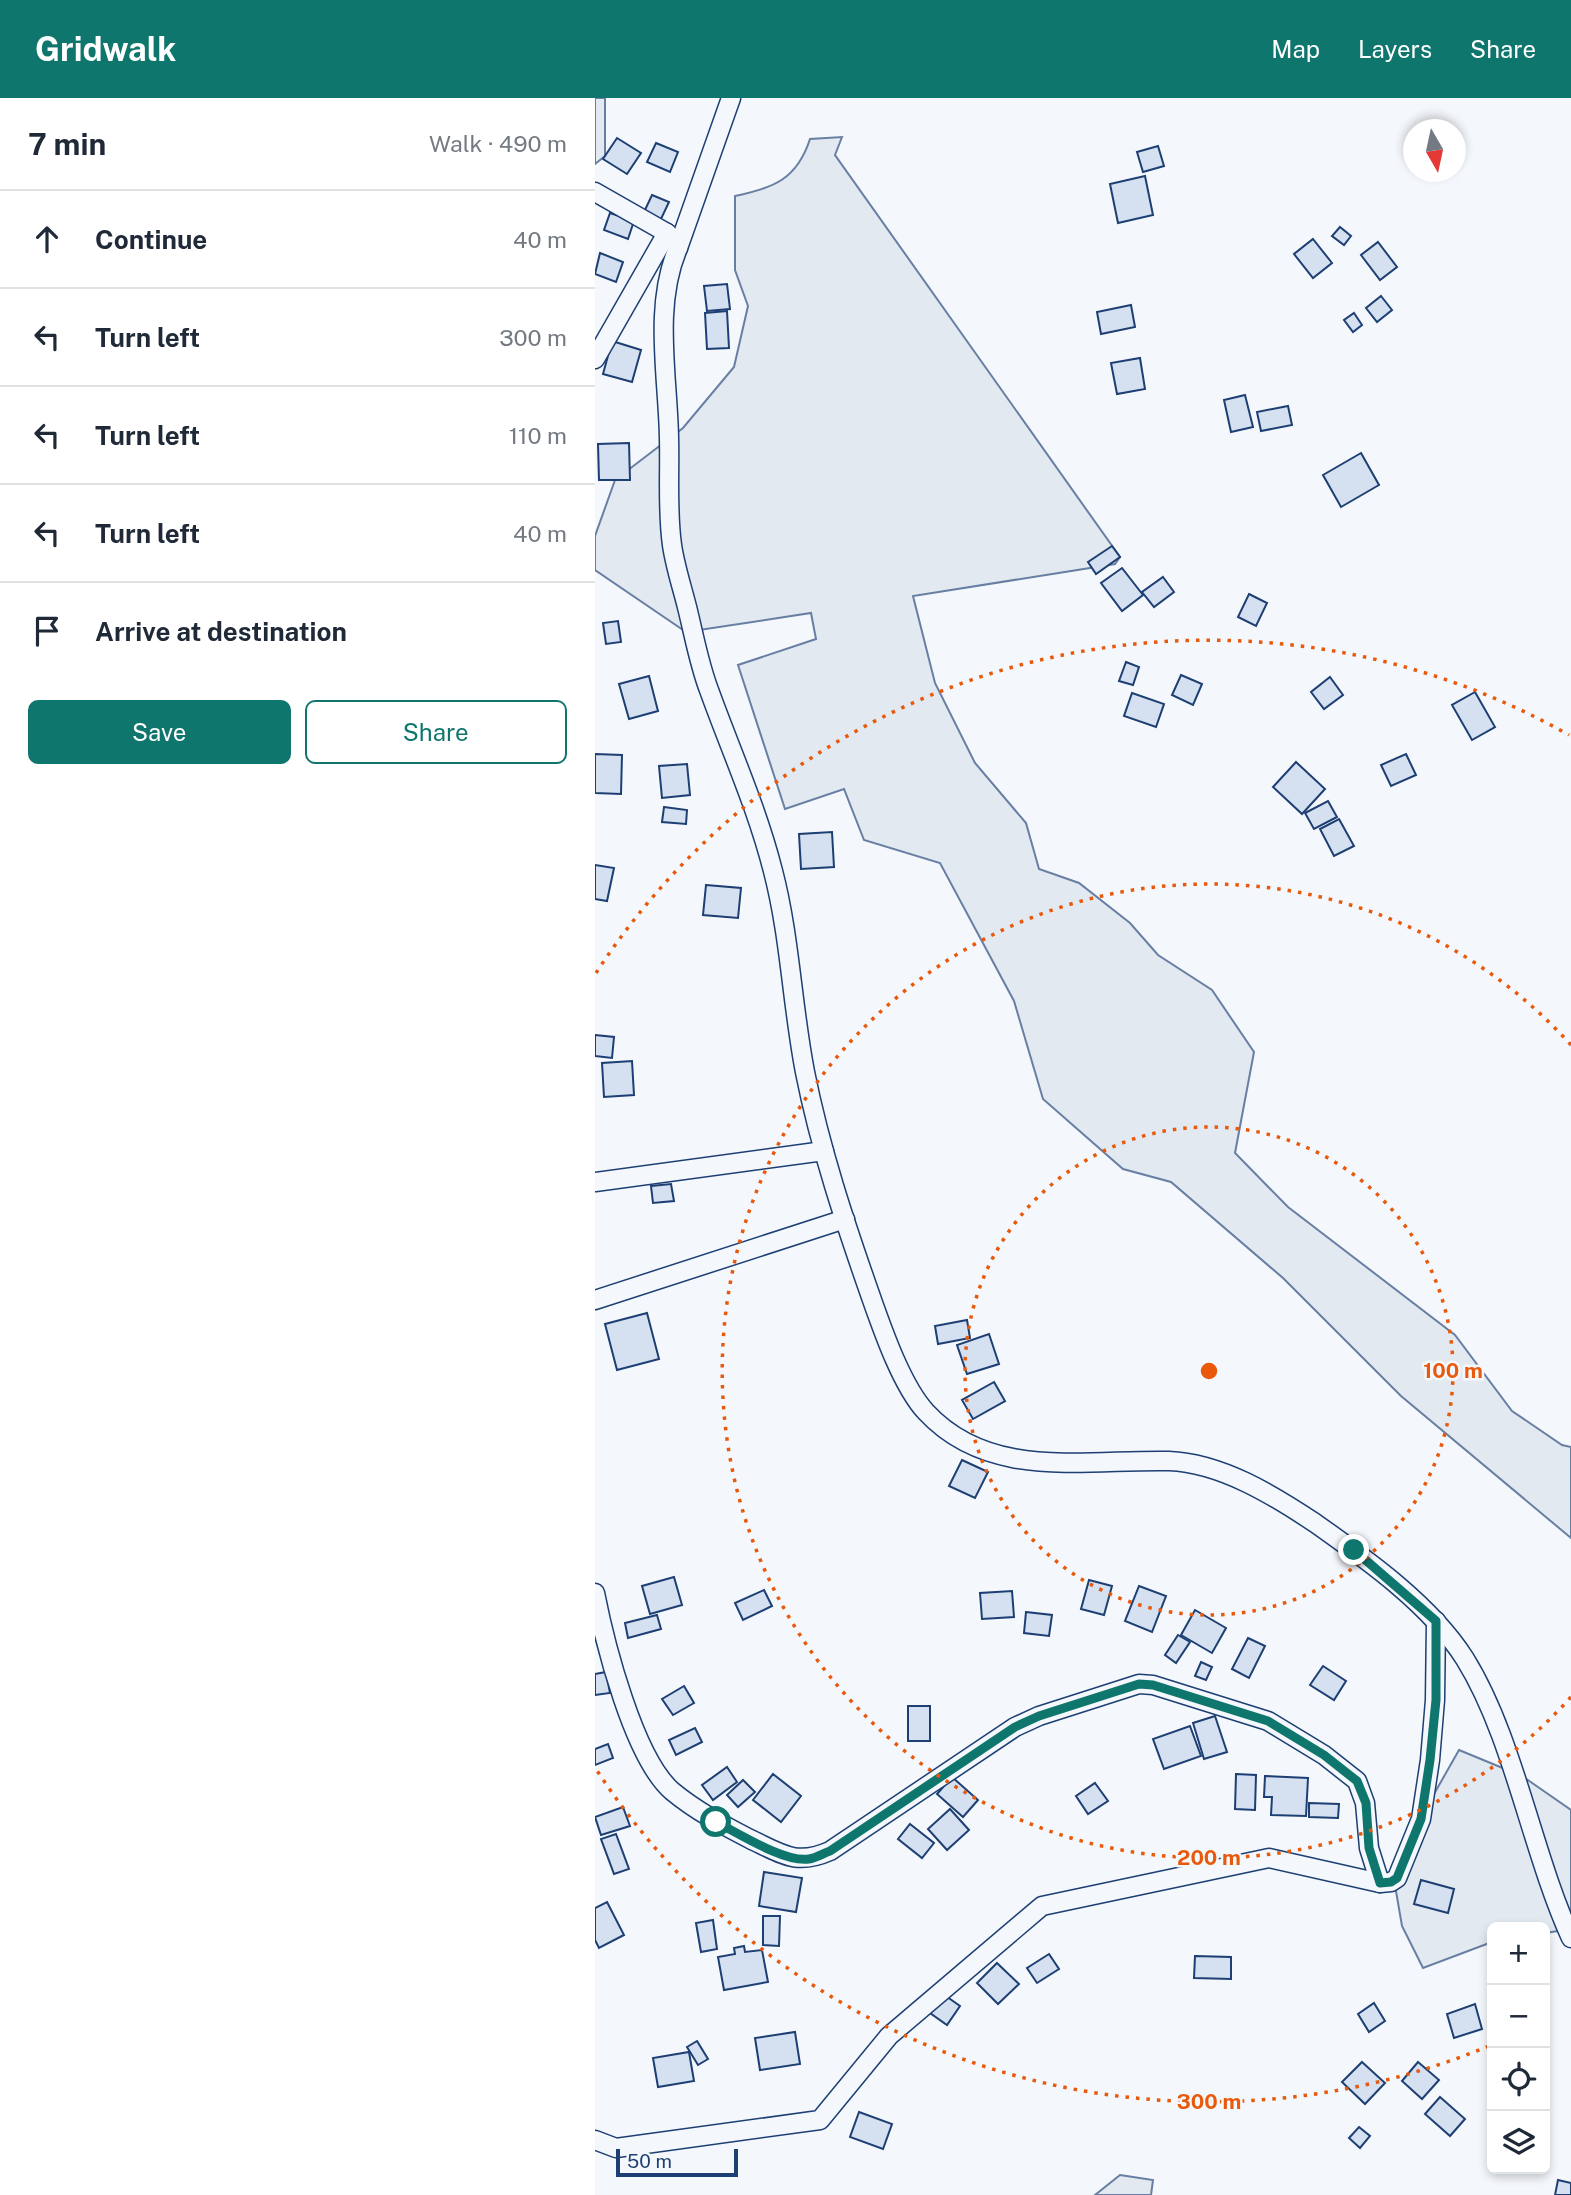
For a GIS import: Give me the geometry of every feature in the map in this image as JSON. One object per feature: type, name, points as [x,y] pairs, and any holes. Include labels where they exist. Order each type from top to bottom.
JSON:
[{"type":"street","points":[[595,359],[673,240],[731,98]]},
{"type":"street","points":[[595,192],[673,240]]},
{"type":"street","points":[[673,240],[665,326],[673,551],[708,688],[758,816],[775,878],[805,1073],[824,1151],[879,1319],[912,1392],[925,1411],[951,1433],[978,1450],[1022,1460],[1108,1465],[1168,1461],[1204,1466],[1252,1487],[1302,1515],[1354,1550],[1436,1621],[1462,1654],[1482,1688],[1553,1897],[1571,1938]]},
{"type":"street","points":[[595,1182],[824,1151]]},
{"type":"street","points":[[595,1300],[845,1219]]},
{"type":"street","points":[[595,1593],[604,1636],[647,1761],[671,1790],[716,1822],[784,1854],[810,1859],[830,1851],[1015,1727],[1039,1716],[1139,1684],[1153,1685],[1268,1721],[1357,1781],[1366,1803],[1369,1848],[1380,1883]]},
{"type":"street","points":[[595,2140],[616,2148],[820,2120],[889,2036],[1041,1906],[1269,1858],[1380,1883],[1391,1882],[1397,1878],[1421,1819],[1436,1700],[1436,1621]]},
{"type":"shaded area","points":[[595,98],[605,98],[605,156],[595,164]]},
{"type":"shaded area","points":[[842,137],[835,155],[1120,557],[1115,564],[913,596],[935,683],[975,763],[1026,823],[1039,869],[1079,883],[1130,923],[1158,955],[1212,990],[1254,1052],[1235,1153],[1288,1207],[1455,1335],[1512,1411],[1562,1445],[1571,1447],[1571,1538],[1401,1396],[1283,1278],[1171,1182],[1123,1169],[1043,1099],[1014,1001],[940,863],[864,840],[844,789],[785,809],[738,665],[816,639],[811,613],[686,632],[595,570],[595,536],[615,480],[683,428],[734,367],[748,306],[735,270],[735,196],[782,180],[798,164],[810,139]]},
{"type":"shaded area","points":[[1459,1750],[1522,1776],[1571,1810],[1571,1929],[1550,1932],[1550,1922],[1487,1922],[1487,1944],[1423,1968],[1402,1926],[1392,1868]]},
{"type":"shaded area","points":[[1120,2175],[1153,2180],[1151,2195],[1095,2195]]},
{"type":"building","points":[[617,138],[641,153],[627,174],[603,159]]},
{"type":"building","points":[[656,143],[678,152],[670,172],[647,162]]},
{"type":"building","points":[[1158,146],[1164,166],[1143,172],[1137,152]]},
{"type":"building","points":[[1145,176],[1153,215],[1118,223],[1110,184]]},
{"type":"building","points":[[652,195],[669,202],[661,219],[644,212]]},
{"type":"building","points":[[610,213],[634,221],[628,239],[604,230]]},
{"type":"building","points":[[1340,227],[1351,236],[1344,245],[1332,236]]},
{"type":"building","points":[[1313,239],[1332,263],[1313,278],[1294,254]]},
{"type":"building","points":[[1378,242],[1397,267],[1380,280],[1361,255]]},
{"type":"building","points":[[600,253],[623,262],[616,282],[595,274]]},
{"type":"building","points":[[727,284],[730,309],[707,311],[704,286]]},
{"type":"building","points":[[1381,296],[1392,310],[1377,322],[1366,308]]},
{"type":"building","points":[[1131,305],[1135,327],[1101,334],[1097,312]]},
{"type":"building","points":[[727,311],[729,348],[707,349],[705,313]]},
{"type":"building","points":[[1354,313],[1362,325],[1353,332],[1344,320]]},
{"type":"building","points":[[612,341],[641,350],[632,382],[603,374]]},
{"type":"building","points":[[1140,358],[1145,389],[1117,394],[1111,363]]},
{"type":"building","points":[[1245,395],[1253,427],[1231,432],[1224,400]]},
{"type":"building","points":[[1288,406],[1292,425],[1261,431],[1257,412]]},
{"type":"building","points":[[629,443],[630,480],[599,480],[598,444]]},
{"type":"building","points":[[1361,453],[1379,485],[1341,507],[1323,475]]},
{"type":"building","points":[[1112,546],[1120,557],[1096,574],[1088,562]]},
{"type":"building","points":[[1122,568],[1143,595],[1122,611],[1101,583]]},
{"type":"building","points":[[1163,577],[1174,592],[1154,607],[1142,592]]},
{"type":"building","points":[[1249,594],[1267,603],[1256,626],[1238,617]]},
{"type":"building","points":[[618,621],[621,642],[606,644],[603,623]]},
{"type":"building","points":[[1126,662],[1139,667],[1133,685],[1119,681]]},
{"type":"building","points":[[1181,675],[1202,684],[1193,705],[1172,695]]},
{"type":"building","points":[[649,676],[658,711],[629,719],[619,684]]},
{"type":"building","points":[[1330,677],[1343,695],[1324,709],[1311,692]]},
{"type":"building","points":[[1475,692],[1495,727],[1472,740],[1452,705]]},
{"type":"building","points":[[1132,693],[1164,704],[1156,727],[1124,716]]},
{"type":"building","points":[[595,754],[622,755],[621,794],[595,793]]},
{"type":"building","points":[[1406,754],[1416,775],[1391,786],[1381,765]]},
{"type":"building","points":[[1296,762],[1325,789],[1302,814],[1273,787]]},
{"type":"building","points":[[687,764],[690,795],[662,798],[659,766]]},
{"type":"building","points":[[1328,801],[1337,817],[1314,829],[1305,813]]},
{"type":"building","points":[[664,807],[687,810],[686,824],[662,822]]},
{"type":"building","points":[[1339,819],[1354,846],[1334,856],[1320,829]]},
{"type":"building","points":[[832,832],[834,867],[801,869],[799,834]]},
{"type":"building","points":[[595,865],[614,868],[607,901],[595,899]]},
{"type":"building","points":[[706,885],[741,888],[738,918],[703,915]]},
{"type":"building","points":[[595,1035],[614,1037],[612,1058],[595,1056]]},
{"type":"building","points":[[632,1061],[634,1095],[604,1097],[602,1063]]},
{"type":"building","points":[[671,1184],[674,1201],[653,1203],[651,1186]]},
{"type":"building","points":[[647,1313],[659,1359],[617,1370],[605,1324]]},
{"type":"building","points":[[967,1320],[970,1338],[938,1344],[935,1326]]},
{"type":"building","points":[[989,1334],[999,1364],[967,1374],[957,1345]]},
{"type":"building","points":[[994,1382],[1005,1401],[973,1419],[962,1400]]},
{"type":"building","points":[[962,1460],[988,1472],[975,1498],[949,1486]]},
{"type":"building","points":[[674,1577],[682,1605],[650,1614],[642,1586]]},
{"type":"building","points":[[1089,1580],[1112,1586],[1104,1615],[1081,1609]]},
{"type":"building","points":[[1139,1586],[1166,1596],[1152,1632],[1125,1621]]},
{"type":"building","points":[[764,1590],[772,1606],[743,1620],[735,1603]]},
{"type":"building","points":[[1012,1591],[1014,1617],[982,1619],[980,1593]]},
{"type":"building","points":[[1195,1610],[1226,1628],[1212,1653],[1181,1635]]},
{"type":"building","points":[[1026,1612],[1052,1615],[1049,1636],[1024,1633]]},
{"type":"building","points":[[657,1615],[661,1629],[628,1638],[625,1623]]},
{"type":"building","points":[[1178,1635],[1190,1642],[1176,1663],[1165,1655]]},
{"type":"building","points":[[1248,1638],[1265,1646],[1249,1678],[1232,1669]]},
{"type":"building","points":[[1201,1662],[1212,1667],[1206,1680],[1195,1676]]},
{"type":"building","points":[[1323,1666],[1346,1681],[1334,1700],[1310,1685]]},
{"type":"building","points":[[606,1672],[610,1693],[595,1695],[595,1674]]},
{"type":"building","points":[[684,1686],[694,1703],[673,1715],[662,1699]]},
{"type":"building","points":[[908,1706],[930,1706],[930,1741],[908,1741]]},
{"type":"building","points":[[1215,1716],[1227,1752],[1204,1759],[1193,1723]]},
{"type":"building","points":[[1190,1726],[1201,1756],[1164,1769],[1153,1739]]},
{"type":"building","points":[[695,1728],[702,1742],[676,1755],[669,1740]]},
{"type":"building","points":[[608,1744],[613,1758],[595,1765],[595,1749]]},
{"type":"building","points":[[727,1767],[737,1782],[713,1800],[702,1785]]},
{"type":"building","points":[[773,1774],[801,1796],[781,1822],[753,1800]]},
{"type":"building","points":[[1236,1774],[1256,1775],[1255,1810],[1235,1809]]},
{"type":"building","points":[[1265,1776],[1308,1778],[1306,1816],[1271,1815],[1272,1797],[1264,1797]]},
{"type":"building","points":[[952,1777],[978,1800],[963,1817],[937,1794]]},
{"type":"building","points":[[743,1780],[755,1792],[738,1807],[727,1795]]},
{"type":"building","points":[[1095,1783],[1108,1801],[1088,1814],[1076,1796]]},
{"type":"building","points":[[1309,1803],[1339,1804],[1338,1818],[1309,1817]]},
{"type":"building","points":[[623,1807],[630,1826],[601,1835],[595,1817]]},
{"type":"building","points":[[950,1809],[969,1830],[947,1850],[928,1829]]},
{"type":"building","points":[[910,1824],[934,1843],[922,1858],[898,1839]]},
{"type":"building","points":[[616,1834],[629,1869],[614,1874],[601,1839]]},
{"type":"building","points":[[764,1872],[802,1878],[796,1912],[759,1906]]},
{"type":"building","points":[[1421,1880],[1454,1889],[1448,1913],[1414,1904]]},
{"type":"building","points":[[607,1902],[624,1935],[599,1948],[595,1940],[595,1908]]},
{"type":"building","points":[[763,1916],[780,1916],[779,1946],[763,1945]]},
{"type":"building","points":[[713,1920],[717,1949],[701,1952],[696,1923]]},
{"type":"building","points":[[744,1946],[745,1952],[762,1950],[768,1982],[724,1990],[718,1957],[735,1954],[734,1948]]},
{"type":"building","points":[[1049,1954],[1059,1969],[1037,1983],[1027,1968]]},
{"type":"building","points":[[1195,1956],[1231,1957],[1231,1979],[1194,1978]]},
{"type":"building","points":[[997,1963],[1019,1984],[998,2004],[977,1983]]},
{"type":"building","points":[[943,1994],[960,2006],[947,2025],[930,2013]]},
{"type":"building","points":[[1374,2003],[1385,2021],[1369,2032],[1358,2014]]},
{"type":"building","points":[[1475,2004],[1482,2029],[1454,2038],[1447,2014]]},
{"type":"building","points":[[795,2032],[800,2064],[760,2070],[755,2038]]},
{"type":"building","points":[[697,2041],[708,2059],[698,2065],[687,2047]]},
{"type":"building","points":[[689,2052],[694,2081],[658,2087],[653,2058]]},
{"type":"building","points":[[1362,2062],[1385,2083],[1365,2104],[1342,2082]]},
{"type":"building","points":[[1418,2062],[1439,2080],[1422,2099],[1402,2081]]},
{"type":"building","points":[[1440,2097],[1465,2119],[1450,2136],[1425,2114]]},
{"type":"building","points":[[859,2112],[892,2124],[883,2149],[850,2137]]},
{"type":"building","points":[[1359,2127],[1370,2136],[1360,2148],[1349,2138]]},
{"type":"building","points":[[1558,2180],[1571,2183],[1571,2195],[1555,2195]]},
{"type":"route","points":[[716,1822],[772,1849],[797,1858],[810,1859],[830,1851],[1015,1727],[1039,1716],[1139,1684],[1153,1685],[1229,1711],[1268,1721],[1324,1755],[1357,1781],[1366,1803],[1369,1848],[1380,1883],[1391,1882],[1397,1878],[1421,1819],[1436,1700],[1436,1621],[1354,1550]]}]
